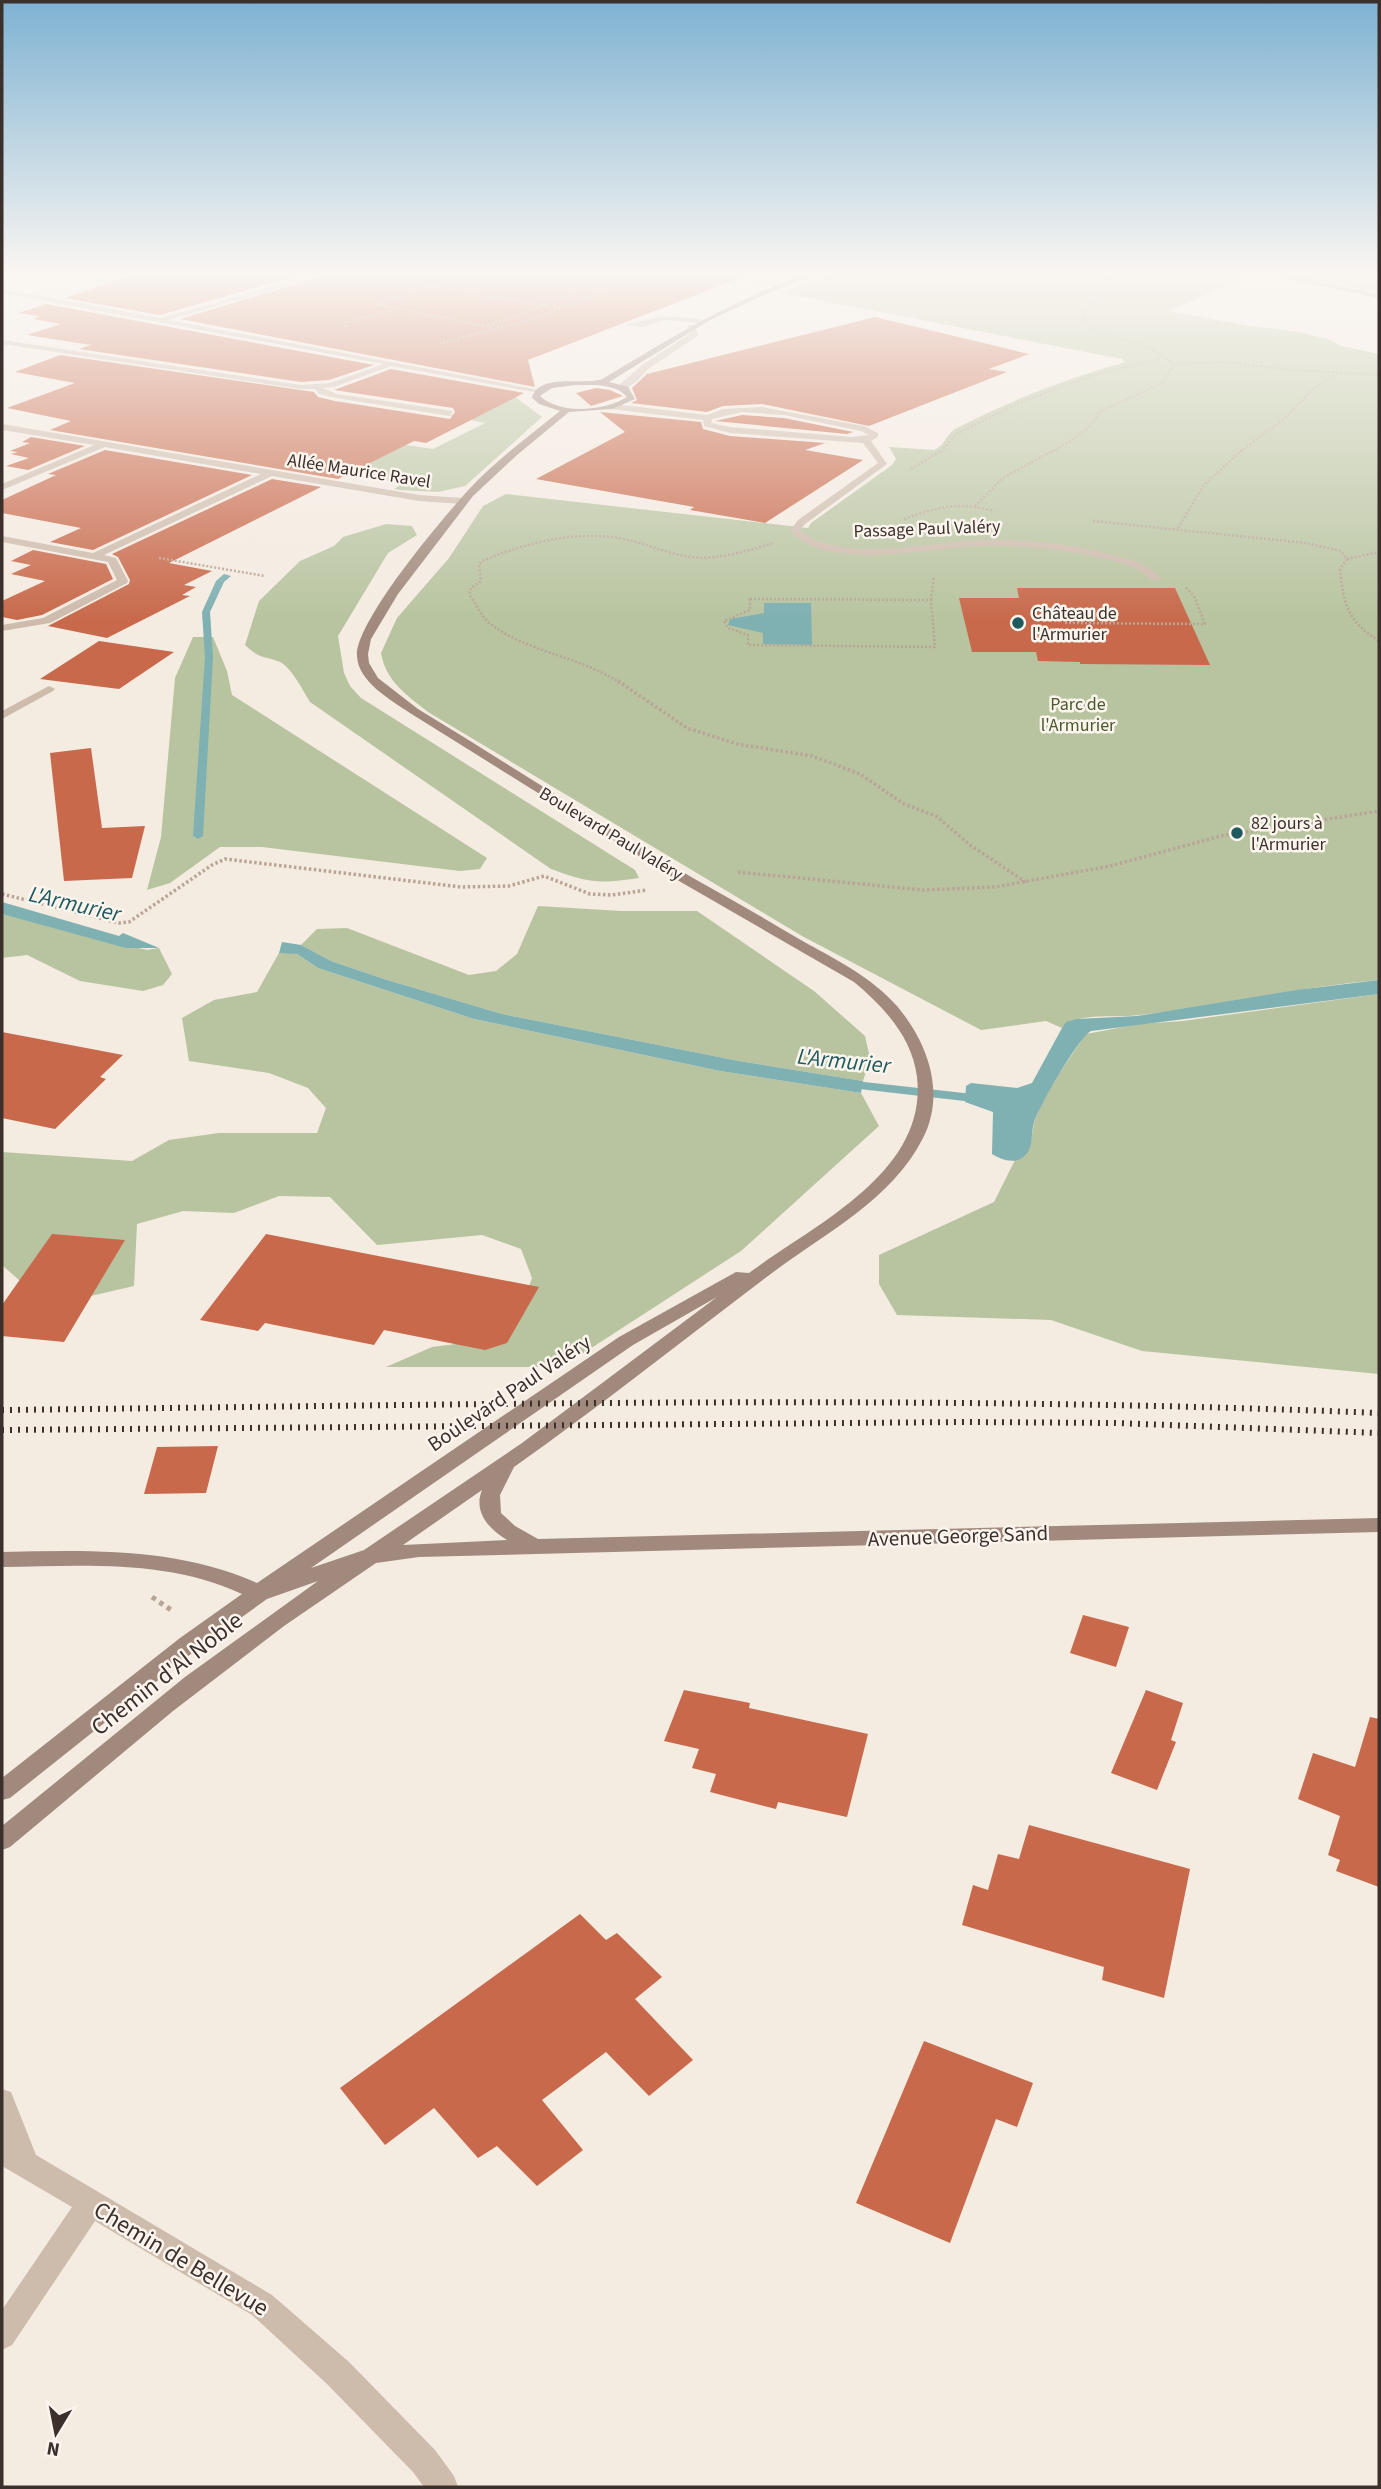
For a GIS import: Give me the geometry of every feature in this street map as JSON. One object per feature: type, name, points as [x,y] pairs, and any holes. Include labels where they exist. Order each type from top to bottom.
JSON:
[{"type":"street","points":[[318,387],[328,394],[450,413]]},
{"type":"street","points":[[518,387],[540,391],[554,387]]},
{"type":"street","points":[[613,407],[632,397],[630,392],[621,387]]},
{"type":"street","points":[[540,391],[535,396],[538,402],[568,409],[613,407],[708,418],[707,424],[718,428],[866,440]]},
{"type":"street","name":"Passage Paul Valéry","points":[[632,397],[721,411],[741,408],[764,410],[874,433],[874,437],[866,440],[883,464],[801,522],[795,531],[798,536],[828,547],[862,551],[981,543],[1067,548],[1125,561],[1153,574],[1157,579]]},
{"type":"street","name":"Boulevard Paul Valéry","points":[[370,1556],[517,1454],[858,1202],[903,1159],[918,1133],[924,1105],[925,1085],[916,1042],[882,997],[867,985],[537,789],[414,711],[382,688],[372,676],[361,653],[376,617],[463,501],[527,439],[568,409]]},
{"type":"street","name":"Passage Paul Valéry","points":[[708,418],[721,411]]},
{"type":"street","name":"Allée Maurice Ravel","points":[[2,427],[419,498],[463,501]]},
{"type":"street","points":[[2,487],[103,444]]},
{"type":"street","points":[[93,557],[270,473]]},
{"type":"street","points":[[2,540],[115,562],[122,583],[46,621],[2,628]]},
{"type":"street","points":[[2,716],[49,689]]},
{"type":"street","name":"Boulevard Paul Valéry","points":[[259,1593],[625,1340],[794,1247]]},
{"type":"street","points":[[517,1454],[494,1483],[487,1499],[496,1522],[512,1535],[536,1548]]},
{"type":"street","name":"Avenue George Sand","points":[[259,1593],[370,1556],[419,1550],[1379,1525]]},
{"type":"street","name":"Chemin d'Al Noble","points":[[2,1840],[221,1661],[370,1556]]},
{"type":"street","points":[[2,1559],[120,1559],[168,1563],[235,1580],[259,1593]]},
{"type":"street","name":"Chemin d'Al Noble","points":[[2,1791],[188,1644],[259,1593]]},
{"type":"street","name":"Chemin de Bellevue","points":[[2,2101],[13,2157],[262,2305],[338,2373],[424,2461],[443,2487]]},
{"type":"street","points":[[2,2335],[90,2204]]},
{"type":"path","points":[[909,470],[939,454],[955,435],[964,429],[1018,403],[1061,387]]},
{"type":"path","points":[[975,506],[993,485],[1003,478],[1034,464],[1087,429],[1106,407],[1152,387]]},
{"type":"path","points":[[1178,528],[1203,485],[1254,439],[1284,419],[1316,387]]},
{"type":"path","points":[[784,540],[709,558],[671,554],[612,536],[561,538],[482,561],[479,565],[481,581],[471,588],[469,594],[489,623],[502,631],[567,661],[602,671],[687,728],[737,744],[811,756],[860,774],[904,804],[936,816],[970,845],[1027,883]]},
{"type":"path","points":[[1347,559],[1340,569],[1344,607],[1349,618],[1379,640]]},
{"type":"path","points":[[217,568],[265,576]]},
{"type":"path","points":[[750,599],[931,600],[935,647],[748,645],[748,635],[728,628],[723,621],[731,615],[750,610],[750,599]]},
{"type":"path","points":[[736,872],[923,890],[957,890],[1027,883],[1110,866],[1222,836],[1379,811]]},
{"type":"path","points":[[2,894],[119,923],[130,922],[212,865],[225,859],[461,887],[509,886],[544,876],[590,894],[639,892],[658,887]]},
{"type":"green space","name":"Parc de l'Armurier","points":[[1049,387],[1379,387],[1379,980],[1140,1015],[1086,1018],[1068,1023],[1062,1028],[1046,1021],[981,1030],[802,936],[428,712],[405,694],[384,663],[381,653],[397,618],[449,558],[483,506],[506,494],[808,528],[811,523],[892,465],[896,459],[889,447],[934,450],[953,430]]},
{"type":"green space","points":[[495,394],[514,396],[542,417],[465,486],[438,492],[400,490],[394,489],[403,483],[341,473],[399,444],[433,449],[485,423],[450,416]]},
{"type":"green space","points":[[386,524],[412,526],[417,535],[388,553],[338,636],[344,673],[350,686],[361,698],[635,870],[639,878],[594,881],[551,869],[310,702],[293,674],[284,665],[259,655],[245,645],[259,601],[300,561],[334,546],[343,537]]},
{"type":"green space","points":[[193,637],[213,637],[227,671],[232,695],[487,858],[480,869],[460,871],[262,847],[220,847],[170,883],[147,890],[161,837],[175,678]]},
{"type":"green space","points":[[538,906],[621,911],[697,911],[814,991],[865,1036],[870,1058],[863,1081],[739,1061],[502,1014],[331,961],[301,945],[317,929],[347,928],[469,975],[496,971],[517,954]]},
{"type":"green space","points":[[2,914],[147,950],[159,948],[172,974],[163,985],[143,991],[80,981],[27,955],[2,958]]},
{"type":"green space","points":[[279,953],[297,954],[318,968],[474,1019],[720,1071],[861,1093],[879,1126],[741,1251],[562,1367],[386,1367],[432,1347],[487,1340],[520,1311],[532,1278],[521,1249],[482,1235],[377,1245],[330,1197],[279,1196],[234,1213],[183,1211],[137,1224],[134,1286],[82,1298],[27,1287],[3,1266],[2,1152],[132,1161],[169,1140],[219,1133],[317,1133],[326,1108],[308,1088],[269,1073],[189,1061],[182,1018],[214,1000],[257,992]]},
{"type":"green space","points":[[1379,994],[1379,1374],[1142,1351],[1051,1320],[897,1315],[879,1284],[879,1255],[994,1202],[1015,1160],[1028,1150],[1042,1103],[1086,1034],[1139,1024],[1183,1021]]},
{"type":"water","points":[[764,603],[811,603],[812,645],[763,644],[763,633],[728,625],[730,619],[764,613]]},
{"type":"water","points":[[2,902],[119,936],[123,933],[159,948],[126,948],[2,914]]},
{"type":"water","points":[[282,942],[301,945],[331,961],[384,979],[502,1014],[739,1061],[863,1081],[861,1093],[720,1071],[474,1019],[318,968],[297,954],[279,953]]},
{"type":"water","points":[[1379,980],[1379,994],[1091,1031],[1069,1059],[1037,1115],[1029,1150],[1015,1161],[992,1154],[993,1112],[965,1102],[966,1086],[971,1083],[1017,1088],[1032,1083],[1066,1022],[1137,1016],[1296,990]]},
{"type":"building","points":[[64,387],[281,387],[314,392],[318,397],[335,401],[450,419],[455,412],[453,408],[334,390],[342,387],[492,387],[524,393],[426,443],[414,441],[338,479],[50,430],[71,421],[7,408]]},
{"type":"building","points":[[968,387],[869,426],[762,404],[723,406],[707,412],[631,403],[637,400],[632,388]]},
{"type":"building","points":[[596,388],[623,396],[591,406],[576,393]]},
{"type":"building","points":[[600,412],[701,422],[703,429],[730,436],[825,443],[805,450],[863,460],[765,523],[690,510],[694,507],[536,479],[625,432]]},
{"type":"building","points":[[742,415],[784,418],[853,432],[847,434],[715,421]]},
{"type":"building","points":[[31,437],[85,446],[28,470],[6,466],[29,458],[11,454],[18,452],[10,451],[30,443],[22,442]]},
{"type":"building","points":[[105,450],[252,475],[93,550],[50,542],[81,528],[2,513],[2,500],[56,475],[48,474]]},
{"type":"building","points":[[272,479],[321,487],[169,563],[212,571],[184,585],[196,587],[182,595],[190,596],[107,638],[48,626],[129,584],[130,580],[118,557],[112,554]]},
{"type":"building","points":[[33,550],[106,564],[113,579],[42,615],[17,620],[2,617],[2,601],[45,581],[11,574],[31,565],[11,561]]},
{"type":"building","points":[[1017,588],[1175,588],[1210,665],[1080,664],[1038,661],[1036,652],[972,652],[959,598],[1019,598]]},
{"type":"building","points":[[99,641],[174,652],[119,689],[40,679]]},
{"type":"building","points":[[91,748],[102,828],[145,826],[132,878],[64,881],[50,753]]},
{"type":"building","points":[[2,1032],[123,1055],[100,1077],[106,1079],[55,1129],[2,1118]]},
{"type":"building","points":[[52,1234],[125,1240],[64,1342],[2,1336],[2,1305]]},
{"type":"building","points":[[266,1234],[539,1287],[507,1343],[485,1350],[384,1330],[374,1345],[265,1323],[258,1331],[200,1320]]},
{"type":"building","points":[[218,1446],[206,1493],[144,1494],[157,1447]]},
{"type":"building","points":[[1083,1615],[1129,1627],[1116,1667],[1070,1653]]},
{"type":"building","points":[[684,1690],[750,1703],[749,1708],[868,1734],[847,1817],[778,1802],[776,1809],[710,1792],[716,1774],[692,1768],[699,1749],[664,1741]]},
{"type":"building","points":[[1146,1690],[1183,1703],[1171,1740],[1176,1742],[1157,1790],[1111,1773]]},
{"type":"building","points":[[1370,1717],[1379,1719],[1379,1887],[1336,1871],[1340,1860],[1328,1855],[1340,1816],[1298,1799],[1313,1753],[1355,1767]]},
{"type":"building","points":[[1029,1825],[1190,1869],[1164,1998],[1102,1980],[1104,1967],[962,1925],[973,1885],[988,1890],[998,1854],[1019,1859]]},
{"type":"building","points":[[580,1914],[606,1940],[617,1933],[662,1977],[635,1999],[693,2060],[649,2096],[606,2052],[542,2100],[583,2150],[537,2186],[497,2146],[478,2158],[434,2108],[385,2145],[340,2088]]},
{"type":"building","points":[[924,2041],[1033,2083],[1017,2127],[996,2119],[950,2243],[856,2203]]},
{"type":"waterway","points":[[198,836],[209,657],[206,612],[220,581],[227,576]]},
{"type":"waterway","name":"L'Armurier","points":[[846,1084],[982,1099]]},
{"type":"railway","points":[[2,1410],[863,1402],[1207,1407],[1379,1413]]},
{"type":"railway","points":[[2,1430],[965,1422],[1115,1423],[1379,1433]]},
{"type":"place","name":"Château de l'Armurier","points":[[1018,623]]},
{"type":"place","name":"82 jours à l'Armurier","points":[[1237,833]]}]
